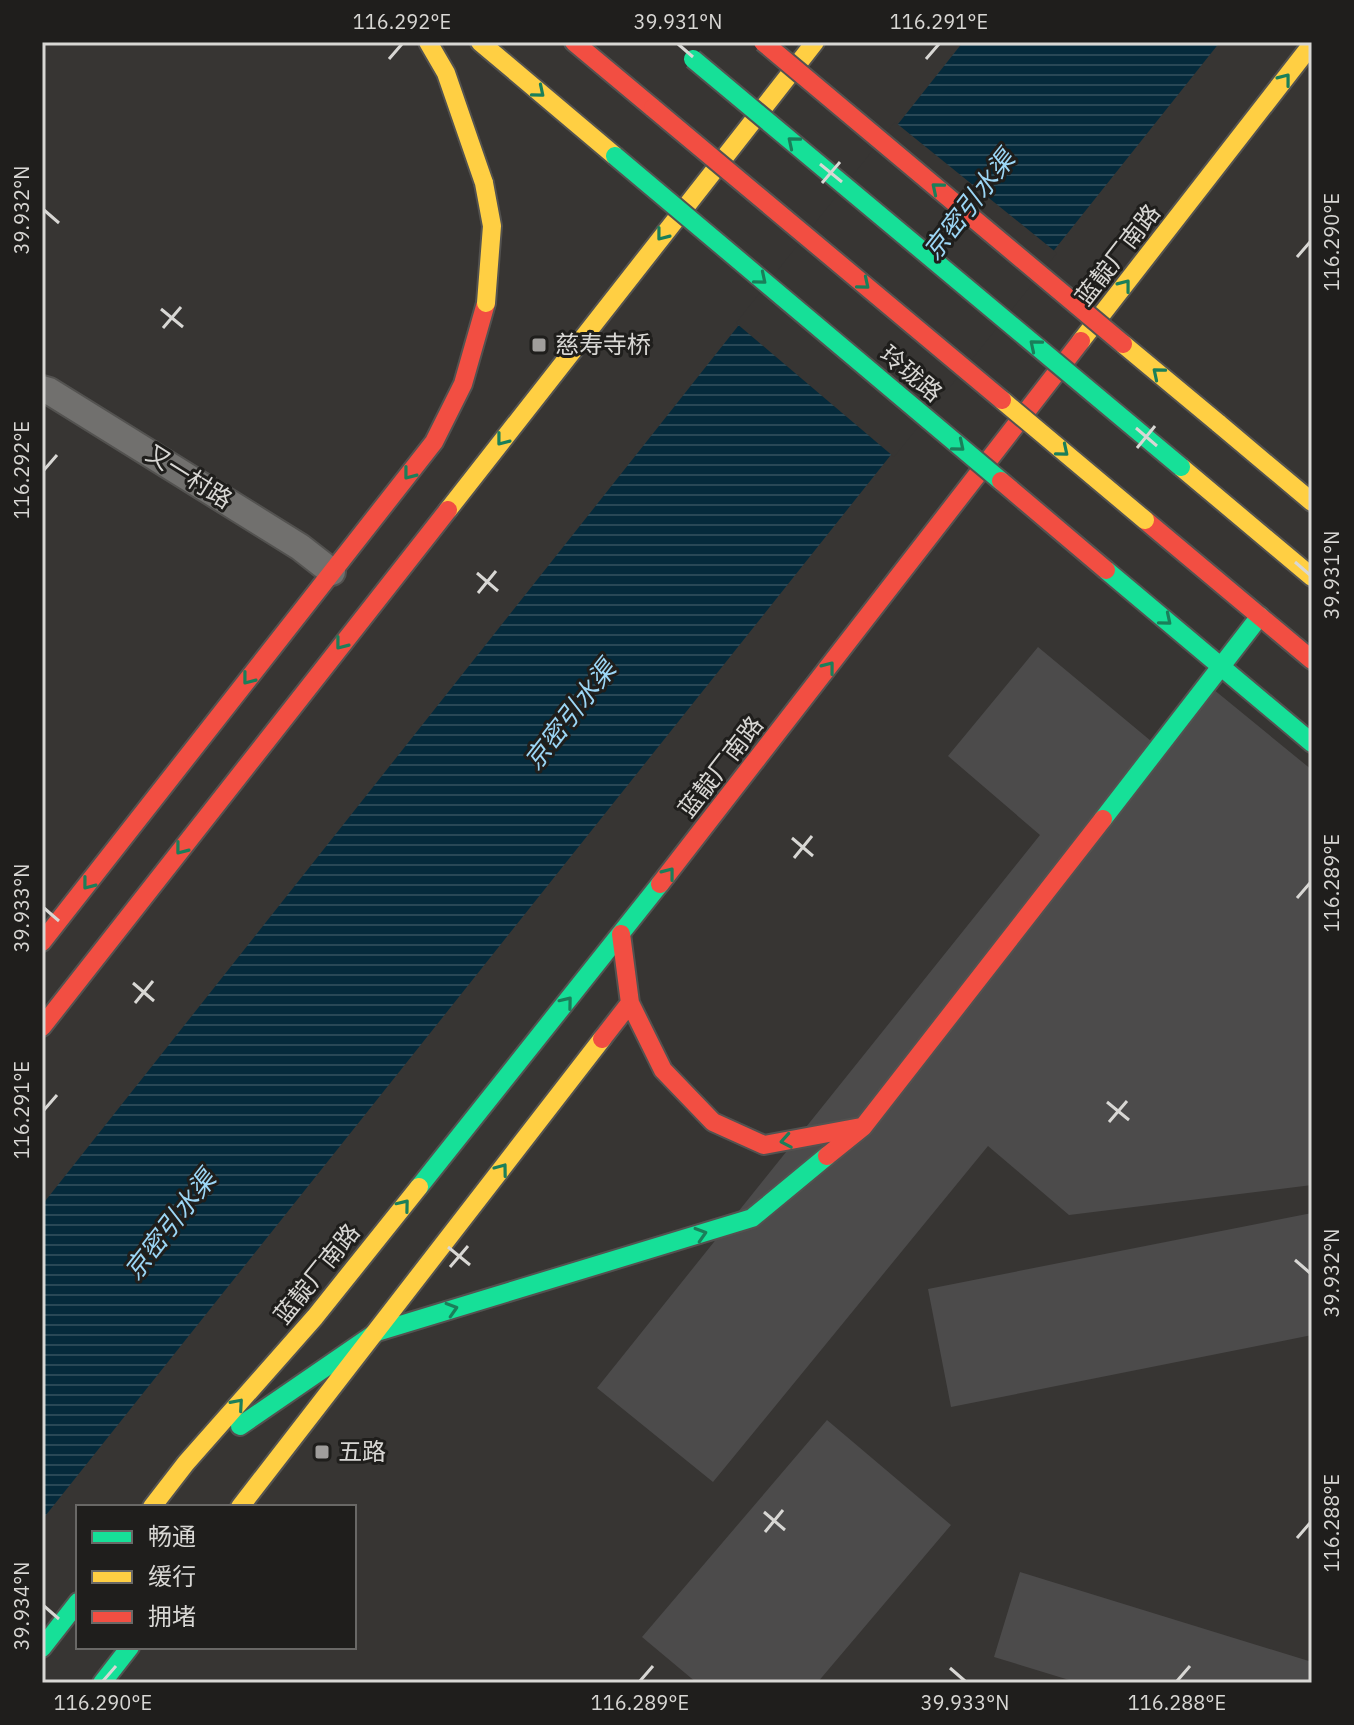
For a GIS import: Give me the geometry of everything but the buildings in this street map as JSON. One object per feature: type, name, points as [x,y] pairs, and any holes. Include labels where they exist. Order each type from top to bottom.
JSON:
[{"type":"main road","points":[[42,942],[434,442],[463,384],[486,303],[492,226],[484,183],[446,73],[428,42]]},
{"type":"main road","name":"玲珑路","points":[[480,42],[1312,743]]},
{"type":"main road","name":"玲珑路","points":[[574,42],[1312,660]]},
{"type":"main road","points":[[763,42],[1312,502]]},
{"type":"main road","points":[[45,1022],[815,42]]},
{"type":"main road","name":"蓝靛厂南路","points":[[154,1505],[186,1463],[315,1317],[621,934],[1312,44]]},
{"type":"main road","points":[[688,55],[1312,577]]},
{"type":"main road","points":[[186,1463],[377,1332],[752,1218],[863,1127],[1260,616]]},
{"type":"main road","points":[[621,934],[630,1003],[663,1070],[713,1122],[764,1145],[863,1127]]},
{"type":"main road","points":[[242,1505],[630,1003]]},
{"type":"main road","points":[[42,1648],[76,1605]]},
{"type":"main road","points":[[102,1683],[128,1649]]},
{"type":"street","name":"又一村路","points":[[42,389],[300,547],[332,572]]},
{"type":"water","name":"京密引水渠","points":[[963,42],[1220,42],[42,1520],[42,1205]]},
{"type":"pier","points":[[895,122],[1057,253],[894,457],[736,323]]},
{"type":"traffic: fast","points":[[693,59],[1181,467]]},
{"type":"traffic: fast","points":[[615,156],[1001,481]]},
{"type":"traffic: fast","points":[[1106,570],[1312,743]]},
{"type":"traffic: fast","points":[[1103,819],[1260,616]]},
{"type":"traffic: fast","points":[[419,1187],[660,884]]},
{"type":"traffic: fast","points":[[377,1332],[752,1218],[827,1156]]},
{"type":"traffic: fast","points":[[240,1426],[377,1332]]},
{"type":"traffic: fast","points":[[42,1648],[76,1605]]},
{"type":"traffic: fast","points":[[102,1683],[128,1649]]},
{"type":"traffic: slow","points":[[428,42],[446,73],[484,183]]},
{"type":"traffic: slow","points":[[480,42],[615,156]]},
{"type":"traffic: slow","points":[[448,510],[815,42]]},
{"type":"traffic: slow","points":[[1081,341],[1312,44]]},
{"type":"traffic: slow","points":[[484,183],[492,226],[486,303]]},
{"type":"traffic: slow","points":[[1123,344],[1218,423]]},
{"type":"traffic: slow","points":[[1002,400],[1145,520]]},
{"type":"traffic: slow","points":[[1218,423],[1312,502]]},
{"type":"traffic: slow","points":[[1181,467],[1312,577]]},
{"type":"traffic: slow","points":[[242,1505],[602,1039]]},
{"type":"traffic: slow","points":[[154,1505],[186,1463],[315,1317],[419,1187]]},
{"type":"traffic: jam","points":[[574,42],[653,108]]},
{"type":"traffic: jam","points":[[763,42],[1123,344]]},
{"type":"traffic: jam","points":[[653,108],[1002,400]]},
{"type":"traffic: jam","points":[[42,942],[434,442],[463,384],[486,303]]},
{"type":"traffic: jam","points":[[660,884],[1081,341]]},
{"type":"traffic: jam","points":[[1001,481],[1106,570]]},
{"type":"traffic: jam","points":[[42,1027],[448,510]]},
{"type":"traffic: jam","points":[[1145,520],[1312,660]]},
{"type":"traffic: jam","points":[[827,1156],[863,1127],[1103,819]]},
{"type":"traffic: jam","points":[[621,934],[630,1003]]},
{"type":"traffic: jam","points":[[602,1039],[630,1003],[663,1070],[713,1122],[764,1145],[861,1127]]},
{"type":"place","name":"慈寿寺桥","points":[[539,345]]},
{"type":"place","name":"五路","points":[[322,1452]]}]
